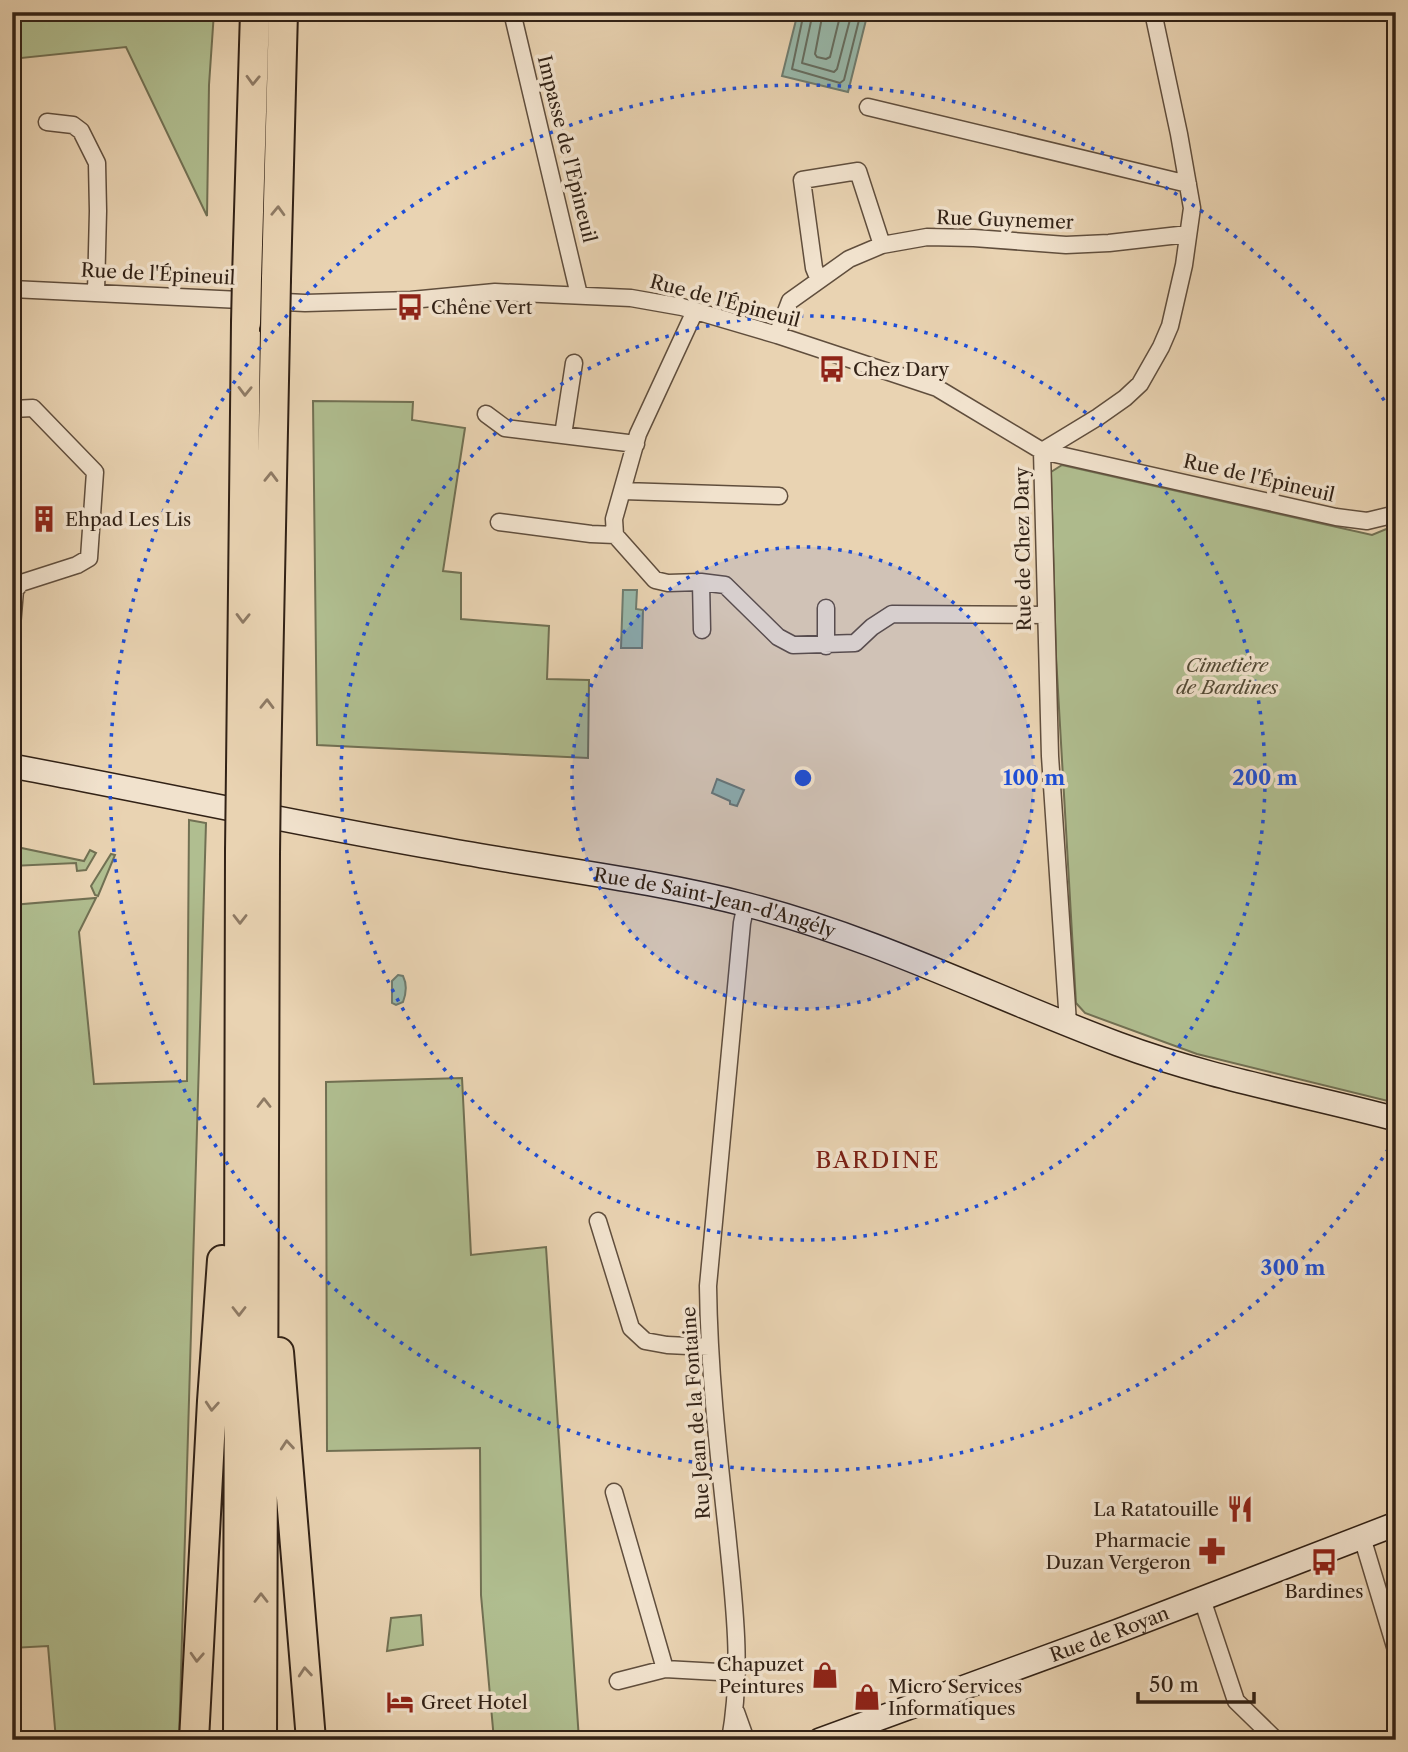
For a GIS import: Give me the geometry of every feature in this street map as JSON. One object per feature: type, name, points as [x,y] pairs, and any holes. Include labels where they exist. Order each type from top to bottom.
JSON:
[{"type":"highway","points":[[238,1740],[239,1194],[254,770],[246,323],[255,12]]},
{"type":"highway","points":[[254,770],[275,331],[283,12]]},
{"type":"highway","points":[[253,853],[264,1171],[262,1740]]},
{"type":"highway","points":[[264,1171],[311,1740]]},
{"type":"highway","points":[[194,1740],[212,1401],[225,1224],[239,1194]]},
{"type":"main road","name":"Rue de Saint-Jean-d'Angély","points":[[12,766],[339,831],[746,904],[953,975],[1190,1069],[1396,1119]]},
{"type":"main road","name":"Rue de Royan","points":[[820,1740],[1202,1599],[1396,1524]]},
{"type":"street","name":"Impasse de l'Epineuil","points":[[512,12],[579,295]]},
{"type":"street","name":"Rue de Chez Dary","points":[[1069,1023],[1050,756],[1042,451],[1098,417],[1140,384],[1170,326],[1184,265],[1192,208],[1153,12]]},
{"type":"street","points":[[867,107],[1188,184]]},
{"type":"street","points":[[47,122],[73,125],[81,131],[97,163],[96,292]]},
{"type":"street","points":[[819,280],[814,268],[802,180],[858,171],[882,245]]},
{"type":"street","name":"Rue Guynemer","points":[[777,335],[790,301],[849,259],[882,245],[928,237],[1066,245],[1188,234]]},
{"type":"street","name":"Rue de l'Épineuil","points":[[12,289],[306,303],[411,300],[495,292],[631,298],[695,311],[777,335],[937,388],[1042,451],[1336,517],[1367,521],[1396,514]]},
{"type":"street","points":[[695,311],[638,434],[614,519],[615,535],[655,580],[725,585],[778,637],[793,645],[855,643],[872,627],[892,614],[1046,615]]},
{"type":"street","points":[[563,435],[574,363]]},
{"type":"street","points":[[12,409],[33,408],[95,472],[89,558],[77,565],[21,583],[15,590],[12,626]]},
{"type":"street","points":[[486,414],[505,428],[636,444]]},
{"type":"street","points":[[623,491],[779,496]]},
{"type":"street","points":[[499,522],[615,535]]},
{"type":"street","points":[[701,582],[702,630]]},
{"type":"street","points":[[826,608],[826,646]]},
{"type":"street","name":"Rue Jean de la Fontaine","points":[[730,1740],[735,1710],[738,1646],[709,1347],[708,1286],[746,904]]},
{"type":"street","points":[[598,1221],[631,1328],[645,1341],[709,1347]]},
{"type":"street","points":[[614,1492],[665,1669]]},
{"type":"street","points":[[1362,1537],[1396,1650]]},
{"type":"street","points":[[1202,1599],[1236,1700],[1276,1740]]},
{"type":"street","points":[[618,1681],[665,1669],[737,1673]]},
{"type":"street","name":"Rue Jean de la Fontaine","points":[[735,1710],[746,1740]]},
{"type":"green space","points":[[12,12],[214,12],[209,85],[207,216],[126,47],[12,59]]},
{"type":"green space","points":[[313,401],[413,402],[412,420],[465,428],[443,571],[461,573],[461,619],[549,626],[547,679],[589,680],[588,758],[317,745]]},
{"type":"green space","name":"Cimetière de Bardines","points":[[1062,465],[1372,535],[1396,525],[1396,1103],[1197,1054],[1085,1013],[1076,1003],[1056,656],[1051,472]]},
{"type":"green space","points":[[189,820],[206,823],[179,1740],[56,1740],[48,1646],[12,1648],[12,905],[96,898],[79,932],[94,1084],[187,1081]]},
{"type":"green space","points":[[12,846],[84,861],[90,850],[96,853],[86,870],[77,871],[76,863],[12,866]]},
{"type":"green space","points":[[111,854],[115,855],[98,896],[95,895],[91,886]]},
{"type":"green space","points":[[462,1078],[471,1255],[546,1247],[579,1740],[494,1740],[481,1595],[480,1448],[327,1451],[326,1082]]},
{"type":"green space","points":[[421,1615],[423,1645],[387,1651],[391,1618]]},
{"type":"water","points":[[798,12],[868,12],[848,92],[782,76]]},
{"type":"water","points":[[623,590],[637,590],[636,609],[643,610],[642,648],[621,648]]},
{"type":"water","points":[[717,779],[744,790],[737,806],[712,793]]},
{"type":"water","points":[[398,975],[403,976],[406,989],[403,1002],[396,1005],[392,1003],[392,981]]},
{"type":"place","name":"Chêne Vert","points":[[410,307]]},
{"type":"place","name":"Chez Dary","points":[[832,369]]},
{"type":"place","name":"Ehpad Les Lis","points":[[44,519]]},
{"type":"place","name":"La Ratatouille","points":[[1240,1509]]},
{"type":"place","name":"Pharmacie Duzan Vergeron","points":[[1212,1551]]},
{"type":"place","name":"Bardines","points":[[1324,1562]]},
{"type":"place","name":"Chapuzet Peintures","points":[[825,1675]]},
{"type":"place","name":"Micro Services Informatiques","points":[[867,1697]]},
{"type":"place","name":"Greet Hotel","points":[[400,1702]]},
{"type":"district","name":"BARDINE","points":[[878,1160]]}]
